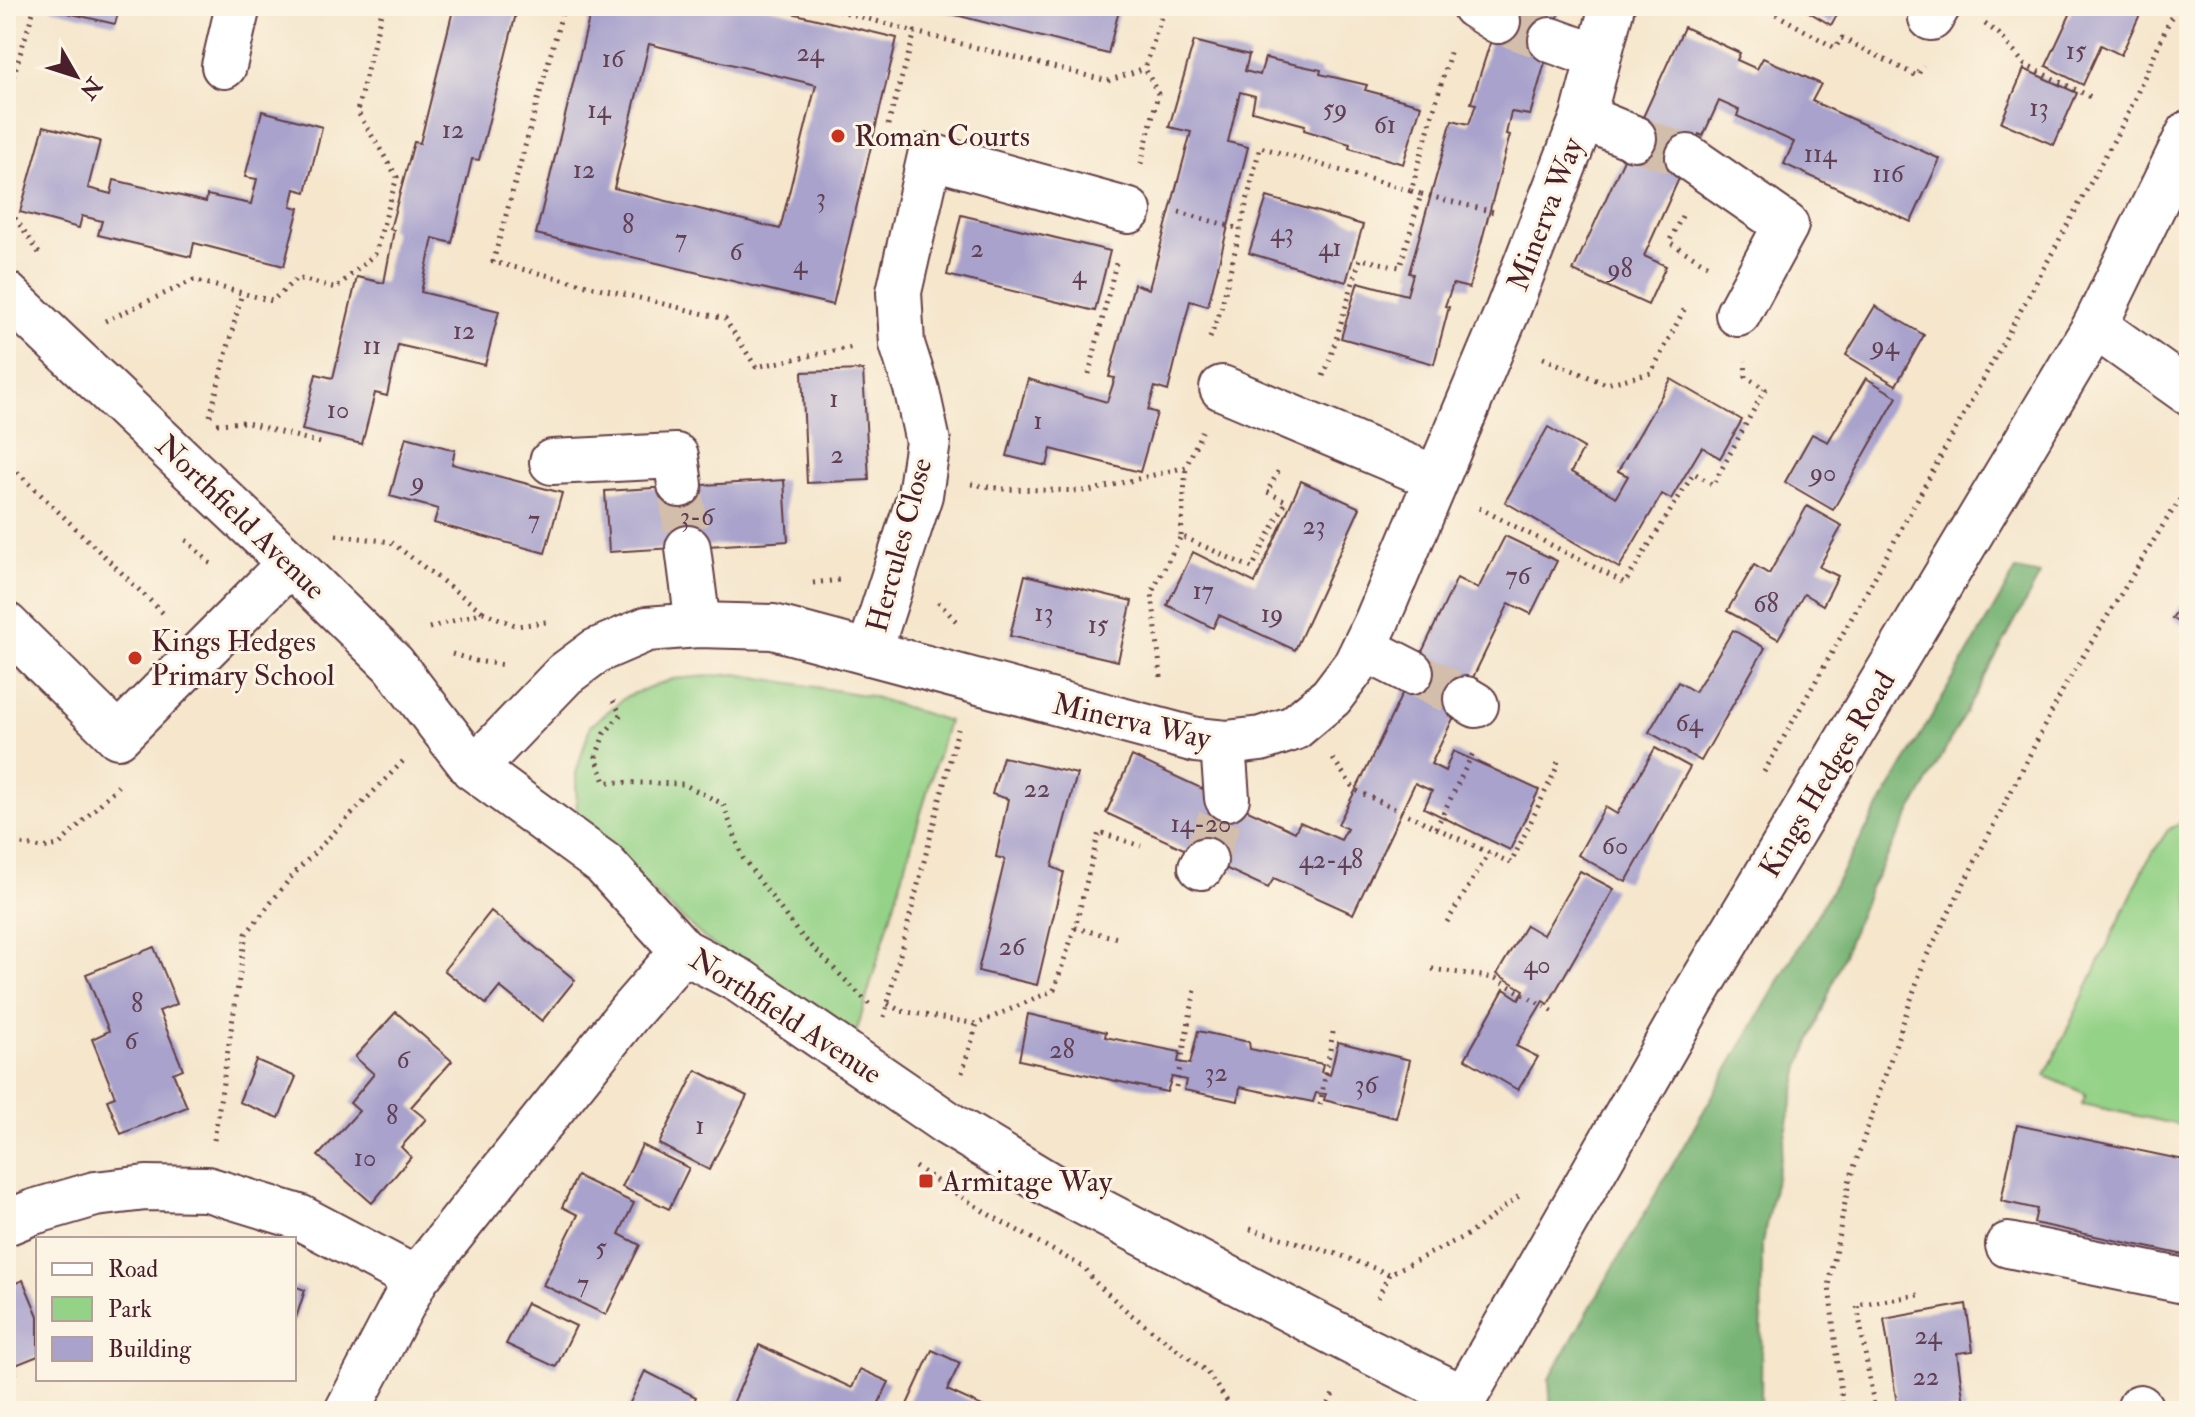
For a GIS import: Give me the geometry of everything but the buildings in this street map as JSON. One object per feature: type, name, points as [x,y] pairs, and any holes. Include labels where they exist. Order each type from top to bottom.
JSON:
[{"type":"street","points":[[224,66],[238,6]]},
{"type":"street","name":"Minerva Way","points":[[473,768],[565,674],[596,651],[647,629],[698,625],[773,627],[1196,740],[1226,743],[1261,739],[1294,728],[1331,697],[1364,648],[1507,312],[1583,117],[1612,6]]},
{"type":"street","points":[[1551,40],[1598,57]]},
{"type":"street","points":[[1583,117],[1634,138]]},
{"type":"street","name":"Kings Hedges Road","points":[[1461,1405],[1693,998],[2095,326],[2189,133]]},
{"type":"street","name":"Hercules Close","points":[[869,653],[920,495],[928,442],[917,391],[902,344],[899,292],[930,156],[1129,211]]},
{"type":"street","points":[[1688,157],[1786,225],[1738,314]]},
{"type":"street","name":"Northfield Avenue","points":[[6,294],[393,664],[473,768],[604,864],[683,951],[740,981],[947,1123],[1050,1185],[1357,1345],[1461,1405]]},
{"type":"street","points":[[2095,326],[2189,393]]},
{"type":"street","points":[[1222,388],[1436,478]]},
{"type":"street","points":[[552,462],[676,456],[680,485]]},
{"type":"street","points":[[688,548],[698,625]]},
{"type":"street","points":[[6,625],[118,736],[290,563]]},
{"type":"street","points":[[1364,648],[1411,672]]},
{"type":"street","points":[[1226,743],[1227,798]]},
{"type":"street","points":[[347,1411],[416,1279],[619,1025],[683,951]]},
{"type":"street","points":[[6,1223],[95,1194],[146,1188],[207,1189],[299,1217],[416,1279]]},
{"type":"street","points":[[2008,1245],[2189,1282]]},
{"type":"path","points":[[6,99],[35,6]]},
{"type":"path","points":[[105,322],[194,280],[272,301],[297,278],[336,288],[375,254],[397,177],[357,111],[383,6]]},
{"type":"path","points":[[564,6],[493,262],[725,319],[756,367],[865,344]]},
{"type":"path","points":[[823,6],[1108,81],[1145,68]]},
{"type":"path","points":[[1158,94],[1145,68],[1165,6]]},
{"type":"path","points":[[1762,6],[1835,48],[1842,38],[1917,76],[1944,31],[1949,15],[1999,34],[2025,65],[2091,97]]},
{"type":"path","points":[[1761,779],[2126,118],[2176,6]]},
{"type":"path","points":[[885,135],[915,32]]},
{"type":"path","points":[[1181,536],[1186,467],[1222,388],[1194,377],[1221,309],[1260,147],[1411,191]]},
{"type":"path","points":[[1421,194],[1508,216]]},
{"type":"path","points":[[1178,212],[1240,229]]},
{"type":"path","points":[[1683,214],[1669,242],[1707,265]]},
{"type":"path","points":[[242,293],[208,425],[244,422],[324,444]]},
{"type":"path","points":[[1539,356],[1606,384],[1651,373],[1686,306]]},
{"type":"path","points":[[1477,507],[1625,583],[1694,473],[1713,485],[1765,389],[1746,377],[1744,341],[1738,314]]},
{"type":"path","points":[[6,461],[202,652]]},
{"type":"path","points":[[966,483],[1003,489],[1089,491],[1186,467]]},
{"type":"path","points":[[1843,1411],[1829,1286],[1849,1182],[1924,961],[2066,684],[2189,487]]},
{"type":"path","points":[[177,531],[252,604]]},
{"type":"path","points":[[330,534],[391,542],[483,612],[517,626],[583,617],[621,714],[604,734],[596,757],[605,782],[683,784],[723,804],[743,858],[796,930],[883,1018],[961,716]]},
{"type":"path","points":[[800,582],[843,579]]},
{"type":"path","points":[[393,664],[429,628],[483,612]]},
{"type":"path","points":[[424,633],[456,657],[505,666],[517,659]]},
{"type":"path","points":[[1436,828],[1473,715]]},
{"type":"path","points":[[207,1189],[246,934],[292,876],[413,750]]},
{"type":"path","points":[[1330,754],[1355,790],[1511,863],[1557,767],[1558,758]]},
{"type":"path","points":[[888,1004],[901,1011],[977,1024],[1054,990],[1075,928],[1099,832],[1141,846]]},
{"type":"path","points":[[1447,922],[1489,853]]},
{"type":"path","points":[[1075,928],[1118,938]]},
{"type":"path","points":[[1432,969],[1495,978],[1554,1012]]},
{"type":"path","points":[[1176,1087],[1195,990]]},
{"type":"path","points":[[1320,1105],[1334,1027]]},
{"type":"path","points":[[1325,1411],[1389,1274],[1469,1234],[1521,1194]]},
{"type":"path","points":[[1244,1227],[1337,1254],[1389,1274]]},
{"type":"path","points":[[1085,1268],[1094,1281],[1129,1313],[1206,1371],[1234,1411]]},
{"type":"path","points":[[1875,1411],[1857,1305],[1919,1295]]},
{"type":"green space","points":[[2016,570],[2040,575],[1869,890],[1800,1067],[1762,1243],[1761,1411],[1551,1411],[1549,1379]]},
{"type":"green space","points":[[736,674],[870,696],[948,721],[852,1047],[704,938],[577,824],[576,774],[590,726],[627,696],[673,679]]},
{"type":"green space","points":[[2189,817],[2189,1127],[2082,1104],[2086,1094],[2045,1076],[2147,862],[2168,830]]},
{"type":"tunnel","points":[[1498,21],[1551,40]]},
{"type":"tunnel","points":[[1634,138],[1688,157]]},
{"type":"tunnel","points":[[680,485],[688,548]]},
{"type":"tunnel","points":[[1411,672],[1466,699]]},
{"type":"tunnel","points":[[1205,860],[1227,798]]},
{"type":"place","name":"Roman Courts","points":[[838,136]]},
{"type":"place","name":"Kings Hedges Primary School","points":[[135,658]]},
{"type":"place","name":"Armitage Way","points":[[926,1181]]}]
